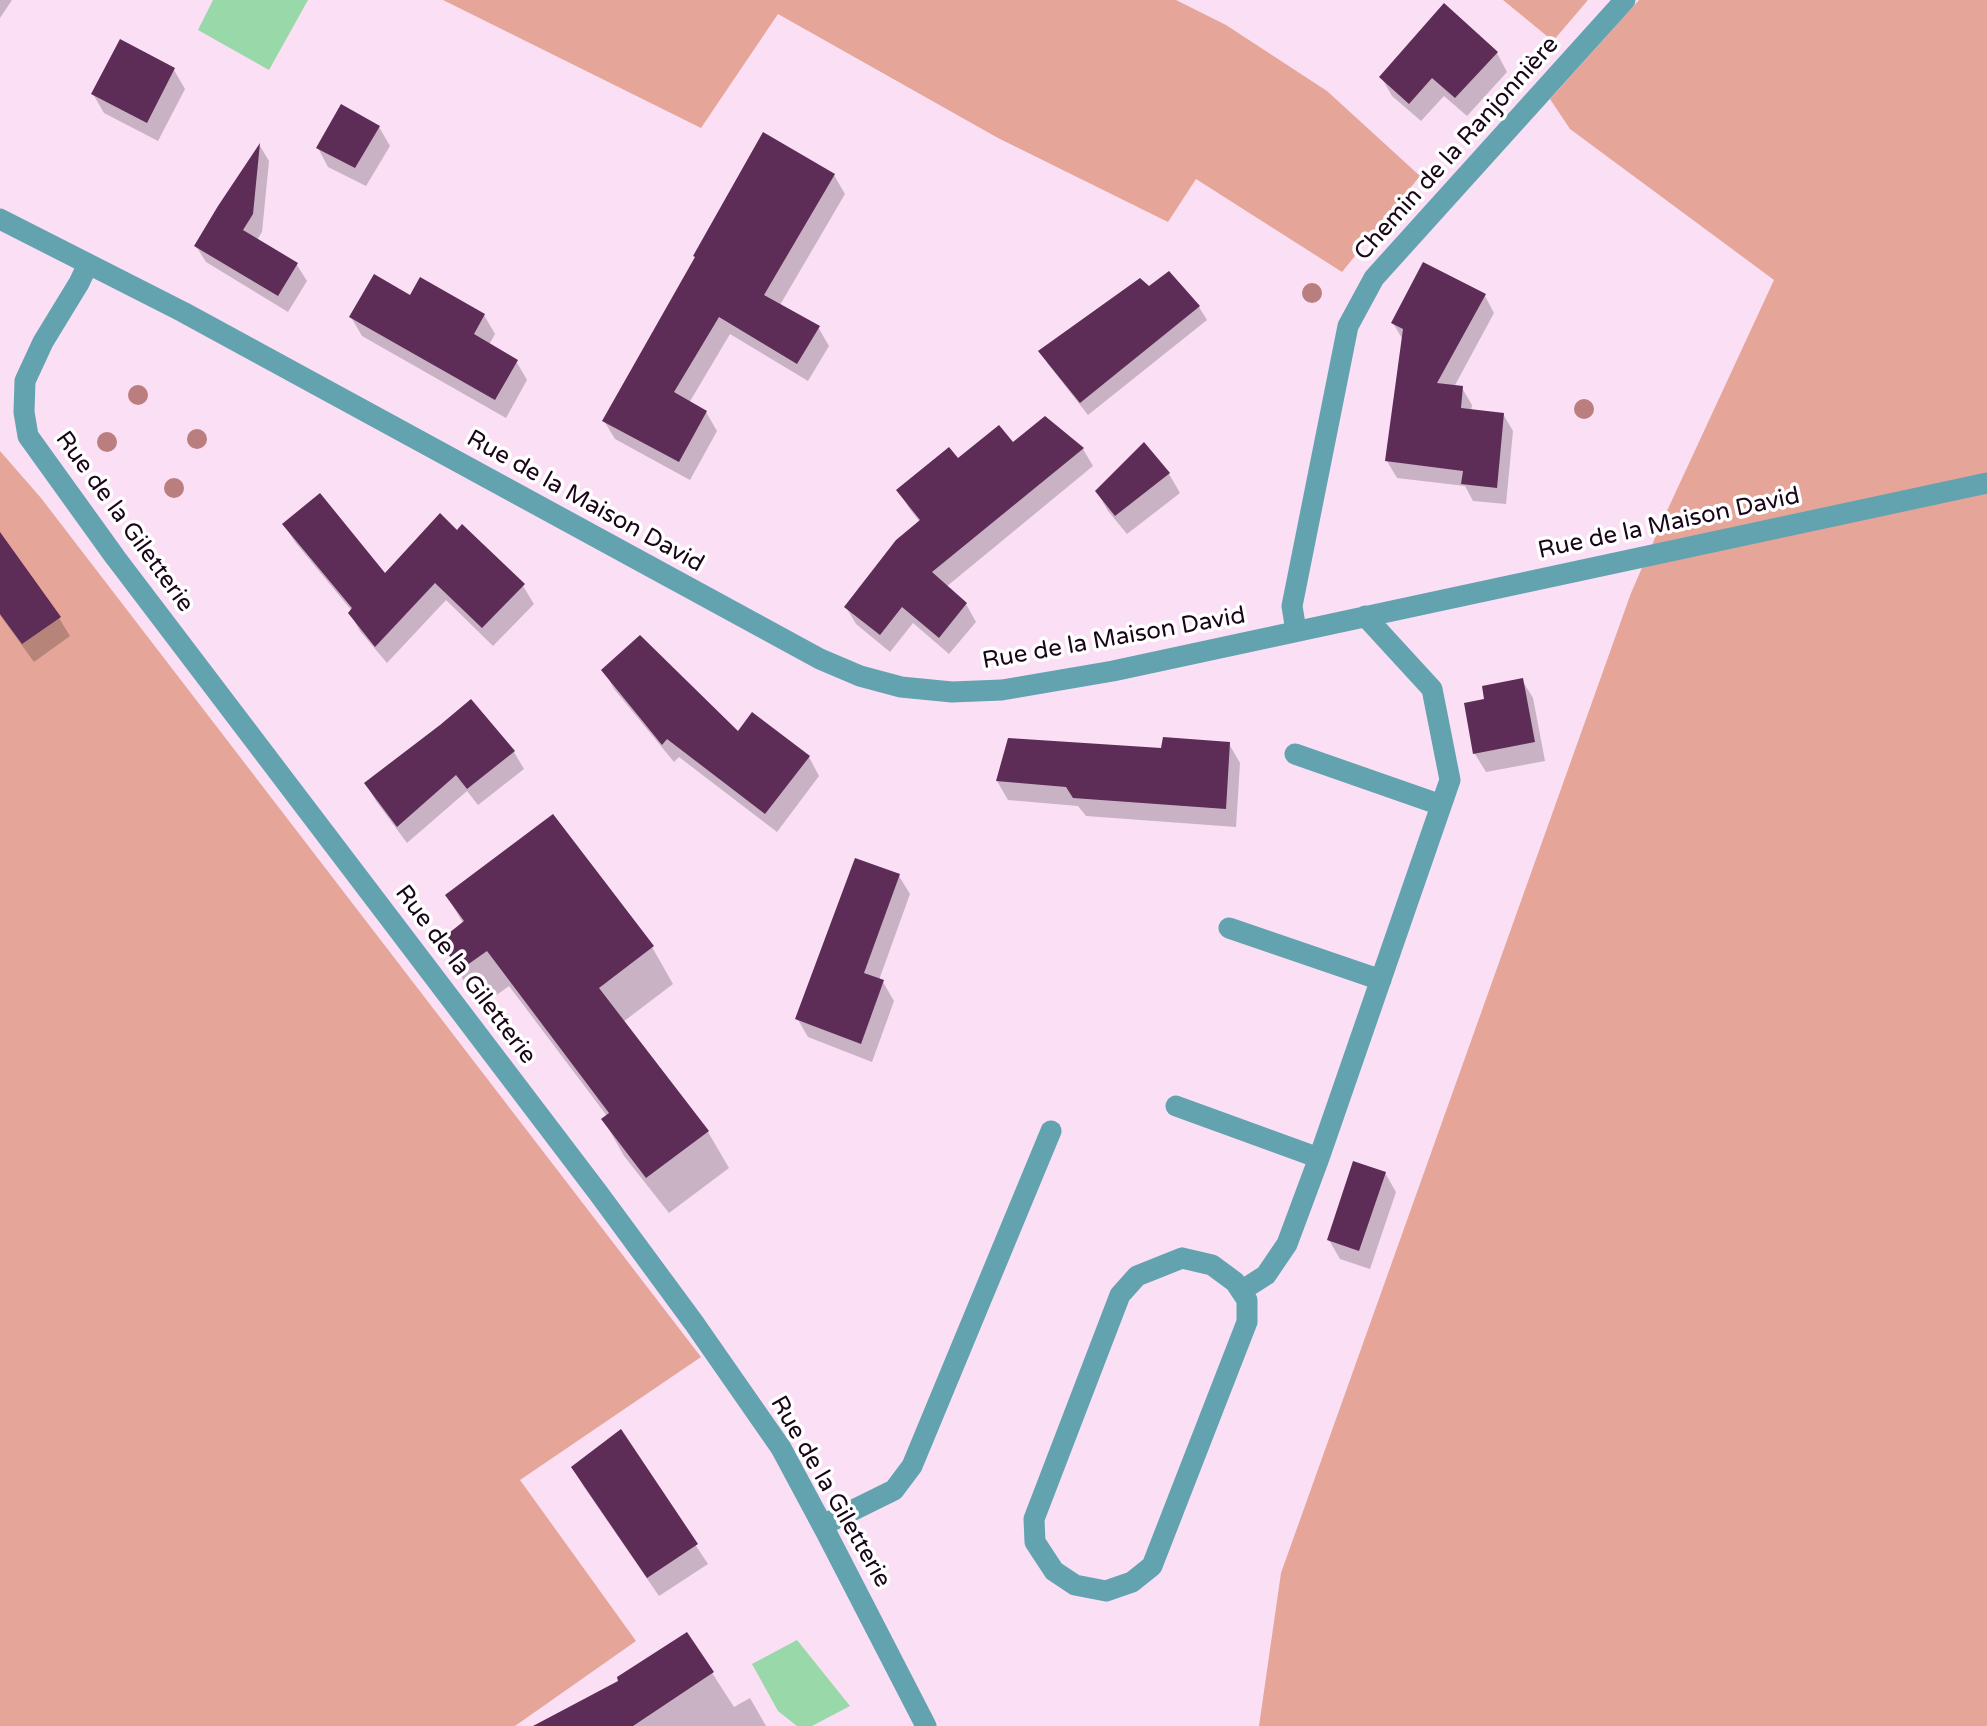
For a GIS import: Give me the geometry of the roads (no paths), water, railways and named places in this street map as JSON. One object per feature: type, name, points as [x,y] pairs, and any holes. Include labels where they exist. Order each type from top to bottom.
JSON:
[{"type":"street","name":"Chemin de la Ranjonnière","points":[[1296,631],[1292,606],[1348,326],[1374,278],[1625,0]]},
{"type":"street","name":"Rue de la Maison David","points":[[0,219],[183,312],[820,659],[860,676],[901,687],[952,692],[1002,690],[1112,671],[1987,483]]},
{"type":"street","name":"Rue de la Giletterie","points":[[88,264],[43,342],[25,381],[24,412],[28,436],[115,557],[694,1323],[781,1448],[926,1726]]},
{"type":"street","points":[[1241,1291],[1266,1275],[1287,1244],[1450,780],[1432,689],[1365,616]]},
{"type":"street","points":[[1295,754],[1441,804]]},
{"type":"street","points":[[1229,928],[1381,980]]},
{"type":"street","points":[[1176,1106],[1319,1158]]},
{"type":"street","points":[[823,1525],[894,1490],[912,1466],[1051,1131]]},
{"type":"street","points":[[1182,1258],[1212,1265],[1235,1282],[1241,1291],[1247,1300],[1247,1322],[1152,1566],[1132,1582],[1106,1591],[1075,1585],[1054,1571],[1035,1542],[1034,1519],[1120,1295],[1137,1276],[1182,1258]]}]
